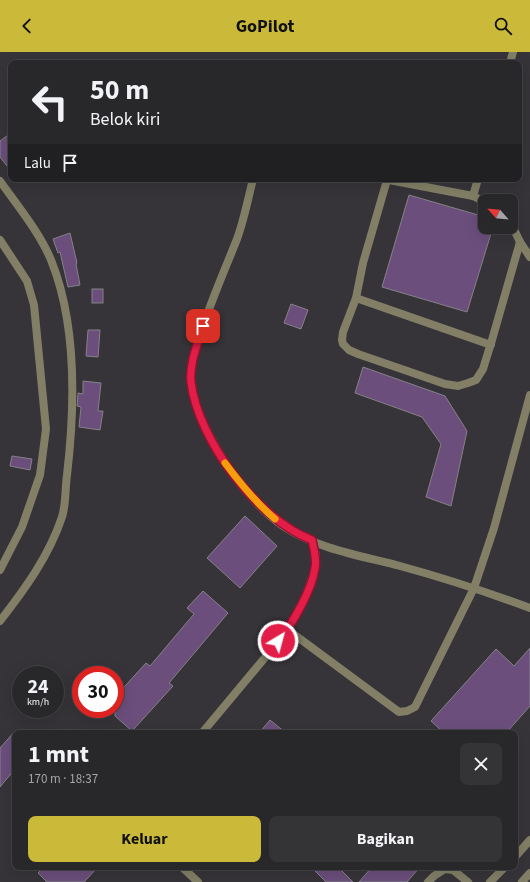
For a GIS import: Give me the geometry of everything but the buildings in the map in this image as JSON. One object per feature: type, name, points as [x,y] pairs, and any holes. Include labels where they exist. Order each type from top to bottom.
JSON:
[{"type":"street","points":[[0,181],[27,218],[50,258],[57,276],[63,301],[71,352],[68,463],[62,516],[50,546],[27,586],[0,621]]},
{"type":"street","points":[[252,182],[238,236],[199,339],[194,358],[191,381],[196,403],[208,434],[222,458],[238,481],[266,511],[283,526],[301,536],[474,588],[530,608]]},
{"type":"street","points":[[384,182],[363,263],[356,298],[347,318],[342,340],[349,350],[358,354],[445,384],[458,386],[476,380],[491,345],[520,242]]},
{"type":"street","points":[[401,182],[473,196],[478,198]]},
{"type":"street","points":[[473,196],[477,182]]},
{"type":"street","points":[[516,234],[530,257]]},
{"type":"street","points":[[0,240],[27,280],[34,305],[46,429],[38,482],[22,528],[0,570]]},
{"type":"street","points":[[356,298],[491,345]]},
{"type":"street","points":[[288,630],[399,712],[407,711],[415,707],[474,588],[494,528],[530,395]]},
{"type":"street","points":[[205,730],[288,630],[306,595],[315,569],[316,555],[312,540]]},
{"type":"street","points":[[518,854],[530,840]]},
{"type":"street","points":[[185,870],[198,882]]},
{"type":"street","points":[[428,882],[434,876],[444,870]]},
{"type":"street","points":[[453,870],[468,882]]},
{"type":"street","points":[[490,882],[502,870]]},
{"type":"street","points":[[522,882],[530,873]]},
{"type":"slow traffic","points":[[225,463],[238,481],[275,519]]},
{"type":"route","points":[[203,326],[194,358],[191,381],[196,403],[208,434],[238,481],[266,511],[283,526],[312,540],[316,555],[315,569],[306,595],[288,630],[278,641]]}]
